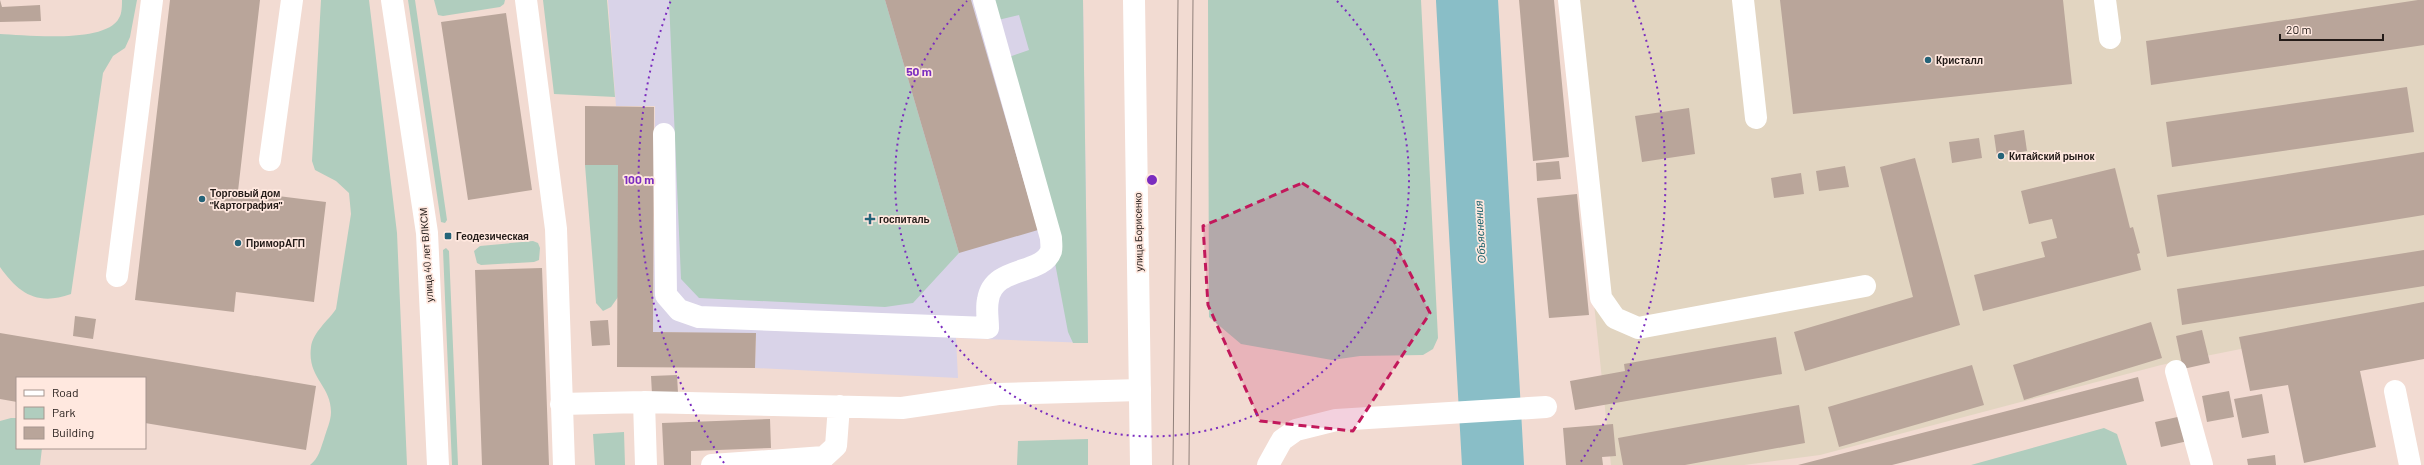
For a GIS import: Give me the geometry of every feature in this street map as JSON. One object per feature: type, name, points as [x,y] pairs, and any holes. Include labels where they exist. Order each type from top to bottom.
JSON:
[{"type":"main road","points":[[117,276],[152,0]]},
{"type":"main road","points":[[270,160],[292,0]]},
{"type":"main road","name":"улица 40 лет ВЛКСМ","points":[[392,0],[427,233],[438,465]]},
{"type":"main road","points":[[526,0],[556,229],[564,465]]},
{"type":"main road","points":[[664,134],[666,295],[679,310],[699,317],[988,328],[988,299],[995,283],[1005,276],[1044,261],[1051,251],[1051,238],[984,0]]},
{"type":"main road","name":"улица Борисенко","points":[[1134,0],[1141,465]]},
{"type":"main road","points":[[1569,0],[1601,298],[1615,318],[1638,328],[1865,286]]},
{"type":"main road","points":[[1743,0],[1756,118]]},
{"type":"main road","points":[[2105,0],[2110,38]]},
{"type":"main road","points":[[2176,371],[2202,465]]},
{"type":"main road","points":[[561,404],[644,402],[902,408],[998,394],[1140,390]]},
{"type":"main road","points":[[2395,390],[2410,465]]},
{"type":"main road","points":[[644,402],[646,465]]},
{"type":"main road","points":[[712,465],[824,457],[836,446],[839,406]]},
{"type":"main road","points":[[1268,465],[1282,440],[1296,430],[1336,420],[1546,407]]},
{"type":"highlighted area","points":[[1302,183],[1394,241],[1430,313],[1353,431],[1260,421],[1208,305],[1203,226]]},
{"type":"shaded area","name":"госпиталь","points":[[608,0],[1083,0],[1088,343],[956,338],[958,378],[755,368],[756,334],[653,332],[655,106],[616,106]]},
{"type":"shaded area","name":"Китайский рынок","points":[[1562,0],[2424,0],[2424,312],[2161,365],[1820,455],[1744,465],[1611,465]]},
{"type":"green space","points":[[122,0],[137,0],[130,37],[125,48],[113,56],[103,73],[71,294],[49,299],[39,298],[22,291],[0,267],[0,34],[64,36],[98,32],[111,26],[119,18]]},
{"type":"green space","points":[[321,0],[369,0],[397,233],[407,465],[310,465],[317,457],[320,450],[331,415],[330,403],[327,395],[312,366],[311,347],[315,336],[336,309],[351,214],[349,193],[336,181],[315,170],[312,161]]},
{"type":"green space","points":[[408,0],[415,0],[447,220],[445,223],[441,222]]},
{"type":"green space","points":[[434,0],[505,0],[504,4],[500,7],[443,16],[438,15]]},
{"type":"green space","points":[[543,0],[607,0],[615,97],[554,94]]},
{"type":"green space","points":[[669,0],[885,0],[959,253],[913,303],[885,307],[699,298],[681,279]]},
{"type":"green space","points":[[993,0],[1083,0],[1088,343],[1073,343],[1068,332],[1055,263],[1009,57],[1029,50],[1019,15],[998,20]]},
{"type":"green space","points":[[1208,0],[1421,0],[1438,338],[1433,349],[1423,355],[1360,356],[1332,360],[1241,344],[1209,317]]},
{"type":"green space","points":[[585,165],[618,165],[618,297],[611,307],[603,311],[596,303]]},
{"type":"green space","points":[[533,241],[538,243],[540,248],[539,260],[534,262],[481,265],[477,263],[474,251],[480,246]]},
{"type":"green space","points":[[446,248],[449,251],[458,465],[452,465],[443,250]]},
{"type":"green space","points":[[16,418],[16,449],[42,449],[40,465],[0,465],[0,421]]},
{"type":"green space","points":[[2104,428],[2117,434],[2127,465],[1971,465]]},
{"type":"green space","points":[[624,432],[625,465],[595,465],[593,434]]},
{"type":"green space","points":[[1088,439],[1088,465],[1017,465],[1018,441]]},
{"type":"building","points":[[0,0],[2,7],[40,5],[41,21],[0,22]]},
{"type":"building","points":[[170,0],[260,0],[238,191],[326,202],[314,302],[236,292],[234,312],[135,300]]},
{"type":"building","points":[[885,0],[971,0],[1038,230],[959,253]]},
{"type":"building","points":[[1519,0],[1554,0],[1569,157],[1533,161]]},
{"type":"building","name":"Кристалл","points":[[1780,0],[2063,0],[2072,84],[1793,114]]},
{"type":"building","points":[[2424,0],[2424,45],[2151,85],[2146,41]]},
{"type":"building","points":[[506,13],[532,190],[468,200],[441,22]]},
{"type":"building","points":[[2407,87],[2414,132],[2172,167],[2166,122]]},
{"type":"building","points":[[585,106],[654,107],[653,332],[756,333],[755,368],[617,367],[618,165],[585,165]]},
{"type":"building","points":[[1689,108],[1695,154],[1642,162],[1635,116]]},
{"type":"building","points":[[2024,130],[2027,151],[1997,156],[1994,135]]},
{"type":"building","points":[[1979,138],[1982,158],[1952,163],[1949,142]]},
{"type":"building","points":[[2424,152],[2424,215],[2167,257],[2157,195]]},
{"type":"building","points":[[1915,158],[1960,325],[1805,371],[1794,332],[1913,297],[1880,167]]},
{"type":"building","points":[[1559,161],[1561,179],[1537,181],[1536,163]]},
{"type":"building","points":[[1845,166],[1849,187],[1819,191],[1816,171]]},
{"type":"building","points":[[2115,168],[2130,228],[2133,227],[2140,253],[2137,254],[2141,270],[1983,311],[1974,275],[2045,257],[2041,242],[2057,238],[2052,219],[2029,224],[2021,191]]},
{"type":"building","points":[[1801,173],[1804,194],[1774,198],[1771,178]]},
{"type":"building","points":[[1577,194],[1589,315],[1549,318],[1537,198]]},
{"type":"building","points":[[2424,250],[2424,286],[2182,325],[2177,289]]},
{"type":"building","points":[[542,268],[549,465],[482,465],[475,270]]},
{"type":"building","points":[[2424,302],[2424,359],[2360,371],[2376,447],[2304,463],[2288,385],[2250,391],[2239,337]]},
{"type":"building","points":[[75,316],[96,319],[93,339],[73,336]]},
{"type":"building","points":[[608,320],[610,345],[592,346],[590,321]]},
{"type":"building","points":[[2151,322],[2162,358],[2024,400],[2013,365]]},
{"type":"building","points":[[2202,330],[2210,363],[2183,369],[2176,336]]},
{"type":"building","points":[[0,333],[316,386],[306,450],[146,423],[146,377],[16,377],[16,402],[0,399]]},
{"type":"building","points":[[1776,337],[1782,374],[1575,410],[1570,381],[1625,371],[1624,364]]},
{"type":"building","points":[[1972,365],[1984,405],[1839,447],[1828,407]]},
{"type":"building","points":[[677,375],[678,393],[652,394],[651,376]]},
{"type":"building","points":[[2138,377],[2144,401],[1892,465],[1798,465]]},
{"type":"building","points":[[2229,391],[2234,417],[2207,422],[2202,396]]},
{"type":"building","points":[[2262,394],[2269,433],[2242,438],[2234,399]]},
{"type":"building","points":[[1799,405],[1805,443],[1685,465],[1623,465],[1618,438]]},
{"type":"building","points":[[2182,416],[2188,441],[2161,447],[2155,422]]},
{"type":"building","points":[[770,419],[771,448],[691,451],[691,465],[664,465],[662,423]]},
{"type":"building","points":[[1613,424],[1616,456],[1602,457],[1603,465],[1566,465],[1563,428]]},
{"type":"building","points":[[2275,455],[2276,465],[2248,465],[2247,459]]},
{"type":"waterway","name":"Объяснения","points":[[1467,0],[1493,465]]},
{"type":"tram line","points":[[1173,465],[1178,0]]},
{"type":"tram line","points":[[1189,465],[1193,0]]},
{"type":"place","name":"Кристалл","points":[[1928,60]]},
{"type":"place","name":"Китайский рынок","points":[[2001,156]]},
{"type":"place","name":"Торговый дом \"Картография\"","points":[[202,199]]},
{"type":"place","name":"госпиталь","points":[[870,219]]},
{"type":"place","name":"Геодезическая","points":[[448,236]]},
{"type":"place","name":"ПриморАГП","points":[[238,243]]}]
